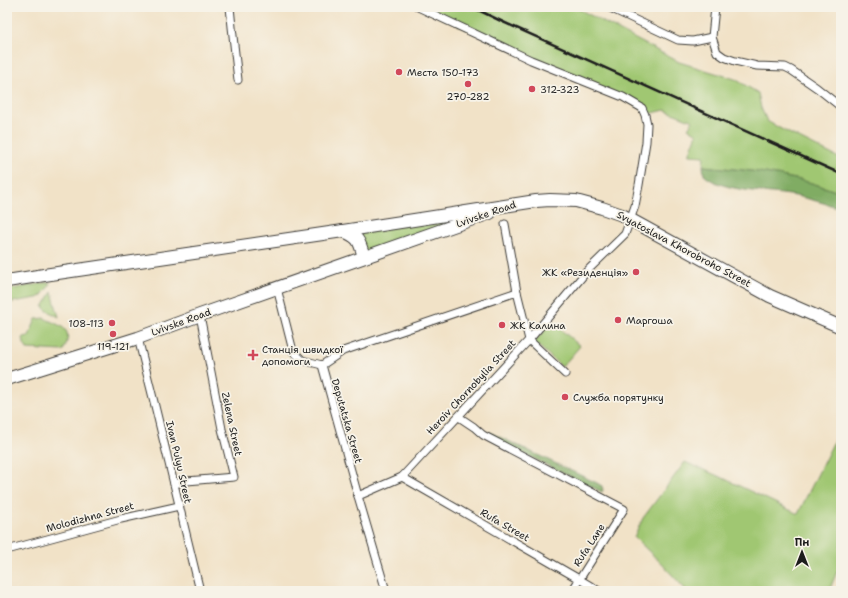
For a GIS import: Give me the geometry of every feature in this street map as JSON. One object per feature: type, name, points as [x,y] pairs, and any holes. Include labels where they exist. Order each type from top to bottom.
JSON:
[{"type":"main road","name":"Svyatoslava Khorobroho Street","points":[[520,202],[550,200],[576,201],[622,215],[770,296],[841,327]]},
{"type":"main road","name":"Lvivske Road","points":[[7,281],[343,231],[520,202]]},
{"type":"main road","name":"Lvivske Road","points":[[7,379],[138,338],[520,202]]},
{"type":"main road","points":[[343,231],[356,237],[360,242],[364,257]]},
{"type":"street","points":[[230,7],[238,80]]},
{"type":"street","name":"Heroiv Chornobylia Street","points":[[358,496],[402,477],[529,340],[587,271],[625,234],[635,206],[646,142],[647,124],[642,108],[623,97],[531,60],[418,7]]},
{"type":"street","points":[[608,7],[678,40],[693,41],[712,37]]},
{"type":"street","points":[[715,7],[712,37],[717,52],[724,57],[757,66],[785,67],[841,107]]},
{"type":"street","points":[[505,224],[517,292],[529,340],[565,374]]},
{"type":"street","points":[[277,288],[293,351],[302,360],[322,365],[343,351],[517,292]]},
{"type":"street","name":"Zelena Street","points":[[174,484],[234,477],[222,429],[200,315]]},
{"type":"street","name":"Ivan Pulyu Street","points":[[138,338],[156,406],[200,591]]},
{"type":"street","name":"Deputatska Street","points":[[322,365],[386,591]]},
{"type":"street","name":"Rufa Lane","points":[[458,417],[483,435],[624,509],[572,591]]},
{"type":"street","name":"Rufa Street","points":[[402,477],[599,591]]},
{"type":"street","name":"Molodizhna Street","points":[[7,550],[121,519],[179,506]]},
{"type":"green space","points":[[418,7],[575,7],[679,62],[735,79],[758,93],[761,108],[767,121],[841,159],[841,193],[810,182],[747,170],[703,166],[704,156],[689,155],[697,134],[688,128],[693,121],[665,110],[645,115],[642,108]]},
{"type":"green space","points":[[703,166],[747,170],[816,184],[841,193],[841,208],[796,196],[748,190],[723,185],[704,175]]},
{"type":"green space","points":[[520,202],[364,257],[351,234]]},
{"type":"green space","points":[[49,282],[50,285],[41,296],[37,298],[7,303],[7,290]]},
{"type":"green space","points":[[52,292],[59,317],[43,307]]},
{"type":"green space","points":[[44,318],[65,329],[68,337],[63,351],[27,349],[24,344],[23,337],[29,336],[36,319]]},
{"type":"green space","points":[[552,322],[580,346],[562,367],[534,342]]},
{"type":"green space","points":[[841,427],[841,562],[829,591],[687,591],[634,537],[643,518],[685,462],[723,478],[798,514]]},
{"type":"green space","points":[[489,432],[597,483],[602,486],[602,492],[514,449],[489,435]]},
{"type":"railway","points":[[472,7],[841,174]]},
{"type":"place","name":"Места 150-173","points":[[399,72]]},
{"type":"place","name":"270-282","points":[[468,84]]},
{"type":"place","name":"312-323","points":[[532,89]]},
{"type":"place","name":"ЖК «Резиденція»","points":[[636,272]]},
{"type":"place","name":"Маргоша","points":[[618,320]]},
{"type":"place","name":"108-113","points":[[112,323]]},
{"type":"place","name":"ЖК Калина","points":[[502,325]]},
{"type":"place","name":"119-121","points":[[113,334]]},
{"type":"place","name":"Станція швидкої допомоги","points":[[253,355]]},
{"type":"place","name":"Служба порятунку","points":[[565,397]]}]
